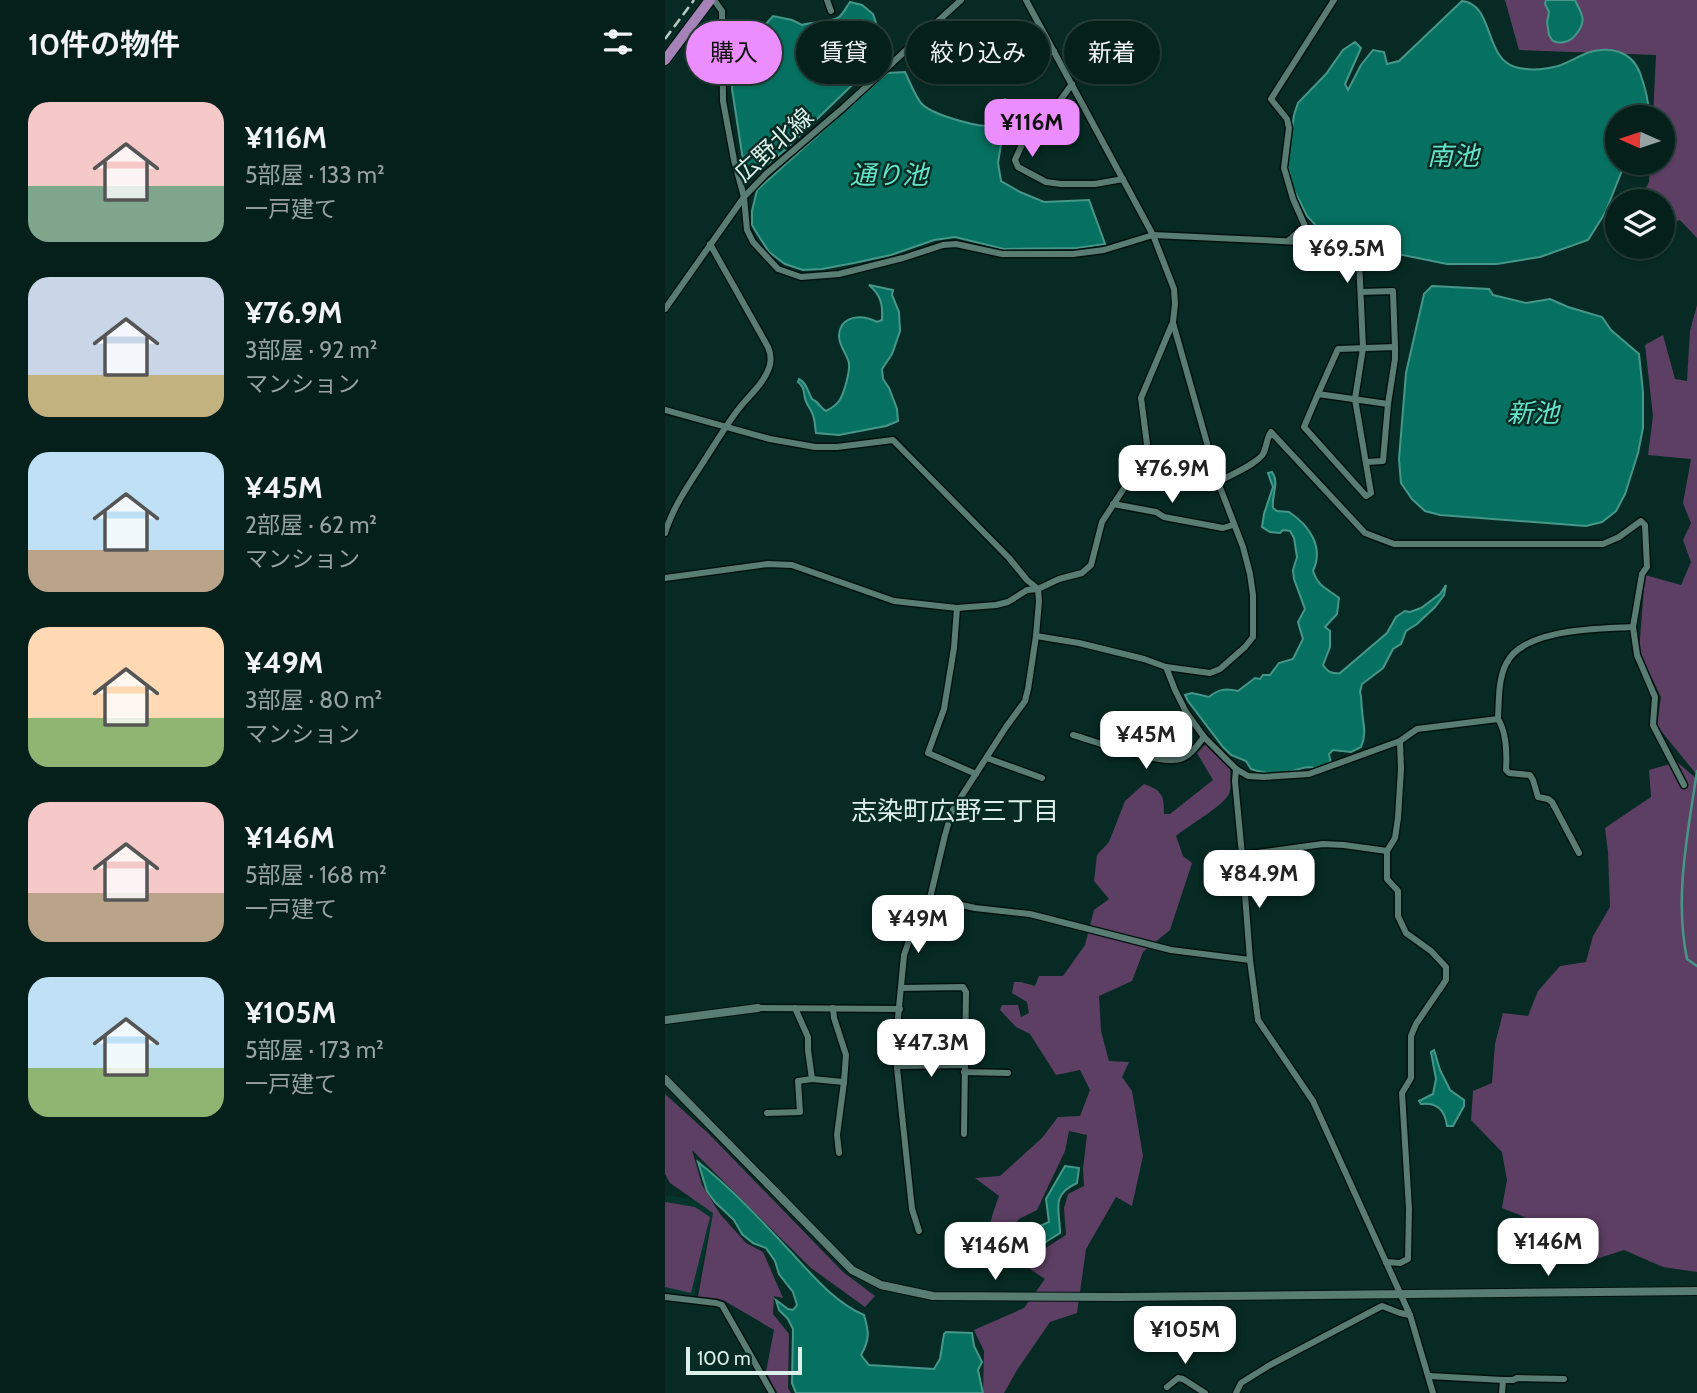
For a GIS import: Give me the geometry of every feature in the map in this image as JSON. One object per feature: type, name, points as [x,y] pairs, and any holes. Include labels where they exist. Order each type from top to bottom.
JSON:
[{"type":"main road","points":[[665,60],[712,0]]},
{"type":"street","points":[[712,0],[722,10],[723,101],[744,197],[747,230],[753,242],[778,269],[801,277],[839,274],[943,245],[957,244],[1002,254],[1073,254],[1104,250],[1153,235],[1302,242],[1359,259],[1363,348],[1355,399],[1371,493],[1366,496],[1304,427],[1338,349],[1363,348],[1395,347]]},
{"type":"street","points":[[827,0],[831,11]]},
{"type":"street","name":"広野北線","points":[[665,309],[744,197],[766,174],[961,0]]},
{"type":"street","points":[[1026,0],[1064,69]]},
{"type":"street","points":[[1288,241],[1305,226],[1284,168],[1289,128],[1287,119],[1271,99],[1334,0]]},
{"type":"street","points":[[1050,53],[1054,51]]},
{"type":"street","points":[[665,578],[768,564],[792,565],[894,601],[957,608],[996,606],[1027,590],[1038,589],[1059,579],[1082,573],[1091,565],[1102,522],[1139,465],[1147,444],[1141,398],[1173,323],[1174,289],[1153,235],[1123,179],[1072,84],[1040,135],[1028,131],[1015,160],[1018,167],[1046,182],[1095,184],[1123,179]]},
{"type":"street","points":[[665,533],[678,502],[726,426],[749,395],[758,388],[770,367],[772,356],[711,244]]},
{"type":"street","points":[[1361,292],[1393,291],[1395,347],[1383,461],[1367,462]]},
{"type":"street","points":[[1036,636],[1079,643],[1166,667],[1210,673],[1220,668],[1253,637],[1253,595],[1243,547],[1218,482],[1173,323]]},
{"type":"street","points":[[1318,394],[1388,404]]},
{"type":"street","points":[[665,410],[770,439],[815,447],[893,440],[1038,589],[1036,636],[1025,701],[952,811],[930,898],[915,924],[904,955],[895,1049],[912,1209],[919,1231]]},
{"type":"street","points":[[1218,482],[1258,460],[1271,432],[1365,533],[1394,544],[1603,544],[1619,537],[1641,521],[1645,525],[1647,567],[1642,574],[1633,627],[1637,655],[1655,696],[1653,725],[1684,785]]},
{"type":"street","points":[[1113,504],[1223,528],[1233,525]]},
{"type":"street","points":[[957,608],[954,648],[944,709],[928,753],[976,774]]},
{"type":"street","points":[[1579,853],[1552,802],[1538,797],[1530,775],[1509,773],[1506,770],[1506,747],[1498,719],[1501,677],[1506,663],[1514,653],[1544,637],[1562,632],[1633,627]]},
{"type":"street","points":[[1166,667],[1186,712],[1204,737],[1235,769],[1248,776],[1309,775],[1400,741],[1417,729],[1498,719]]},
{"type":"street","points":[[1073,735],[1155,759],[1180,759],[1190,754],[1204,737]]},
{"type":"street","points":[[1386,1262],[1400,1263],[1408,1259],[1409,1209],[1402,1093],[1411,1079],[1411,1036],[1446,979],[1446,967],[1431,951],[1406,933],[1398,916],[1398,891],[1387,878],[1387,851],[1395,838],[1398,818],[1400,741]]},
{"type":"street","points":[[986,758],[1042,778]]},
{"type":"street","points":[[1235,769],[1250,960],[1258,1020],[1313,1101],[1410,1315],[1433,1393]]},
{"type":"street","points":[[1243,855],[1323,844],[1387,851]]},
{"type":"street","points":[[930,898],[975,908],[1030,914],[1171,950],[1250,960]]},
{"type":"street","points":[[901,988],[963,988],[966,992],[964,1134]]},
{"type":"street","points":[[665,1020],[758,1008],[900,1009]]},
{"type":"street","points":[[795,1008],[808,1037],[812,1079]]},
{"type":"street","points":[[833,1008],[846,1055],[837,1135],[839,1153]]},
{"type":"street","points":[[897,1066],[1008,1073]]},
{"type":"street","points":[[665,1079],[852,1270],[881,1285],[933,1296],[1120,1297],[1697,1291]]},
{"type":"street","points":[[767,1113],[800,1112],[798,1081],[812,1079],[844,1082]]},
{"type":"street","points":[[665,1297],[722,1305],[772,1393]]},
{"type":"street","points":[[1236,1393],[1241,1383],[1270,1365],[1382,1306],[1410,1315]]},
{"type":"street","points":[[1429,1376],[1503,1380],[1564,1379]]},
{"type":"street","points":[[1167,1387],[1178,1378],[1205,1393]]},
{"type":"street","points":[[1502,1393],[1503,1380]]},
{"type":"shaded area","points":[[1505,0],[1697,0],[1697,238],[1680,220],[1675,221],[1675,189],[1645,189],[1649,175],[1675,175],[1675,105],[1654,105],[1656,55],[1519,50]]},
{"type":"shaded area","points":[[1697,305],[1697,775],[1657,726],[1661,697],[1639,652],[1645,575],[1681,585],[1691,562],[1683,540],[1691,523],[1683,503],[1691,459],[1648,455],[1653,416],[1645,345],[1663,335],[1675,379],[1687,381],[1690,331]]},
{"type":"shaded area","points":[[1207,743],[1230,766],[1229,794],[1213,810],[1176,836],[1183,856],[1192,863],[1170,930],[1143,952],[1132,981],[1099,996],[1101,1031],[1109,1061],[1129,1062],[1122,1077],[1132,1091],[1143,1156],[1132,1206],[1116,1197],[1086,1249],[1077,1313],[1050,1322],[1004,1393],[983,1393],[984,1351],[974,1330],[1024,1308],[1045,1279],[1027,1267],[1036,1254],[1066,1235],[1064,1208],[1068,1194],[1084,1186],[1087,1135],[1069,1131],[1065,1151],[1037,1210],[1019,1219],[985,1260],[989,1228],[999,1196],[975,1178],[1000,1176],[1042,1138],[1058,1117],[1080,1116],[1090,1090],[1080,1070],[1056,1075],[1030,1034],[1016,1027],[1000,1010],[1002,1005],[1018,1005],[1021,1017],[1029,1013],[1027,1002],[1012,993],[1014,982],[1035,986],[1039,976],[1063,976],[1085,945],[1094,910],[1109,899],[1094,881],[1097,855],[1109,842],[1125,801],[1144,784],[1161,794],[1164,814],[1170,814],[1213,780],[1197,753]]},
{"type":"shaded area","points":[[1677,762],[1697,779],[1697,1272],[1663,1267],[1624,1250],[1590,1261],[1537,1257],[1544,1230],[1522,1216],[1502,1208],[1507,1180],[1502,1152],[1471,1120],[1473,1091],[1492,1083],[1495,1044],[1503,1013],[1528,1016],[1538,991],[1560,966],[1586,962],[1593,936],[1610,907],[1605,828],[1651,797],[1649,770]]},
{"type":"shaded area","points":[[665,1094],[709,1134],[843,1272],[875,1296],[865,1307],[811,1268],[692,1150],[702,1185],[720,1214],[746,1243],[763,1252],[783,1298],[774,1296],[773,1314],[789,1334],[788,1388],[791,1393],[777,1393],[766,1372],[774,1330],[723,1300],[698,1297],[713,1213],[670,1183],[665,1174]]},
{"type":"shaded area","points":[[665,1195],[697,1200],[714,1212],[694,1297],[665,1292]]},
{"type":"shaded area","points":[[665,1202],[695,1207],[710,1217],[691,1293],[665,1287]]},
{"type":"water","points":[[1546,0],[1575,0],[1582,24],[1575,36],[1568,41],[1553,41],[1549,35]]},
{"type":"water","name":"南池","points":[[1462,1],[1472,4],[1479,11],[1498,53],[1505,62],[1515,67],[1547,68],[1603,50],[1618,52],[1631,59],[1640,73],[1648,105],[1605,105],[1605,175],[1620,175],[1615,189],[1605,189],[1605,213],[1588,240],[1540,257],[1497,264],[1447,264],[1354,245],[1323,233],[1307,216],[1293,188],[1287,163],[1298,103],[1326,74],[1343,50],[1355,42],[1361,48],[1345,84],[1348,90],[1361,65],[1373,50],[1384,52],[1387,64],[1399,61]]},
{"type":"water","points":[[850,2],[862,5],[873,14],[875,21],[827,21],[836,19]]},
{"type":"water","points":[[773,16],[796,22],[796,84],[853,84],[785,150],[752,177],[745,173],[732,84],[782,84],[782,21],[769,21]]},
{"type":"water","name":"通り池","points":[[905,72],[906,84],[910,84],[926,107],[961,121],[986,126],[1005,99],[1008,101],[1010,120],[1002,138],[998,163],[1001,181],[1044,202],[1089,200],[1105,244],[1077,248],[1004,249],[955,237],[934,240],[891,255],[822,269],[803,270],[785,264],[769,252],[752,225],[757,190],[875,84],[892,84],[892,73]]},
{"type":"water","points":[[869,285],[893,290],[892,295],[899,312],[900,331],[892,354],[882,369],[883,379],[897,409],[898,421],[839,435],[816,433],[813,415],[799,379],[812,399],[826,411],[839,401],[849,367],[839,340],[840,329],[853,318],[877,322],[882,320],[880,301]]},
{"type":"water","name":"新池","points":[[1432,286],[1489,289],[1493,295],[1526,303],[1550,299],[1602,317],[1611,330],[1639,354],[1643,428],[1638,453],[1625,494],[1616,511],[1602,522],[1586,526],[1440,515],[1425,511],[1412,499],[1401,483],[1399,459],[1406,373],[1424,294]]},
{"type":"water","points":[[1272,472],[1275,481],[1273,508],[1289,512],[1309,530],[1316,545],[1313,571],[1315,577],[1339,598],[1337,614],[1325,627],[1330,631],[1330,647],[1323,665],[1328,671],[1340,673],[1387,633],[1396,617],[1405,611],[1421,608],[1440,594],[1446,585],[1444,595],[1435,607],[1406,631],[1401,644],[1393,649],[1383,668],[1362,684],[1360,692],[1364,733],[1361,747],[1351,752],[1333,750],[1329,754],[1331,763],[1278,774],[1251,769],[1246,761],[1231,755],[1185,695],[1192,693],[1209,697],[1222,690],[1238,691],[1255,678],[1270,675],[1279,663],[1293,659],[1303,639],[1298,622],[1305,609],[1294,579],[1293,570],[1297,557],[1294,538],[1290,531],[1270,532],[1262,527],[1273,487],[1268,473]]},
{"type":"water","points":[[1434,1050],[1450,1090],[1464,1100],[1464,1106],[1453,1126],[1447,1126],[1439,1108],[1432,1104],[1421,1104],[1419,1101],[1433,1094],[1436,1079],[1431,1052]]},
{"type":"water","points":[[698,1162],[744,1203],[822,1285],[842,1302],[864,1315],[868,1335],[861,1355],[869,1365],[934,1369],[940,1359],[946,1332],[972,1333],[974,1346],[982,1362],[978,1370],[983,1393],[796,1393],[792,1383],[793,1329],[779,1310],[776,1300],[793,1310],[797,1305],[793,1292],[779,1274],[775,1261],[766,1248],[753,1243],[742,1234],[734,1220],[715,1202],[707,1191]]},
{"type":"water","points":[[1065,1166],[1079,1168],[1077,1183],[1063,1193],[1058,1204],[1060,1233],[1033,1250],[1026,1261],[995,1261],[1014,1236],[1019,1239],[1035,1237],[1038,1227],[1049,1222],[1046,1199]]},
{"type":"waterway","points":[[1697,771],[1682,888],[1683,935],[1687,959],[1697,966]]},
{"type":"railway","points":[[665,39],[694,0]]},
{"type":"district","name":"志染町広野三丁目","points":[[955,811]]}]
